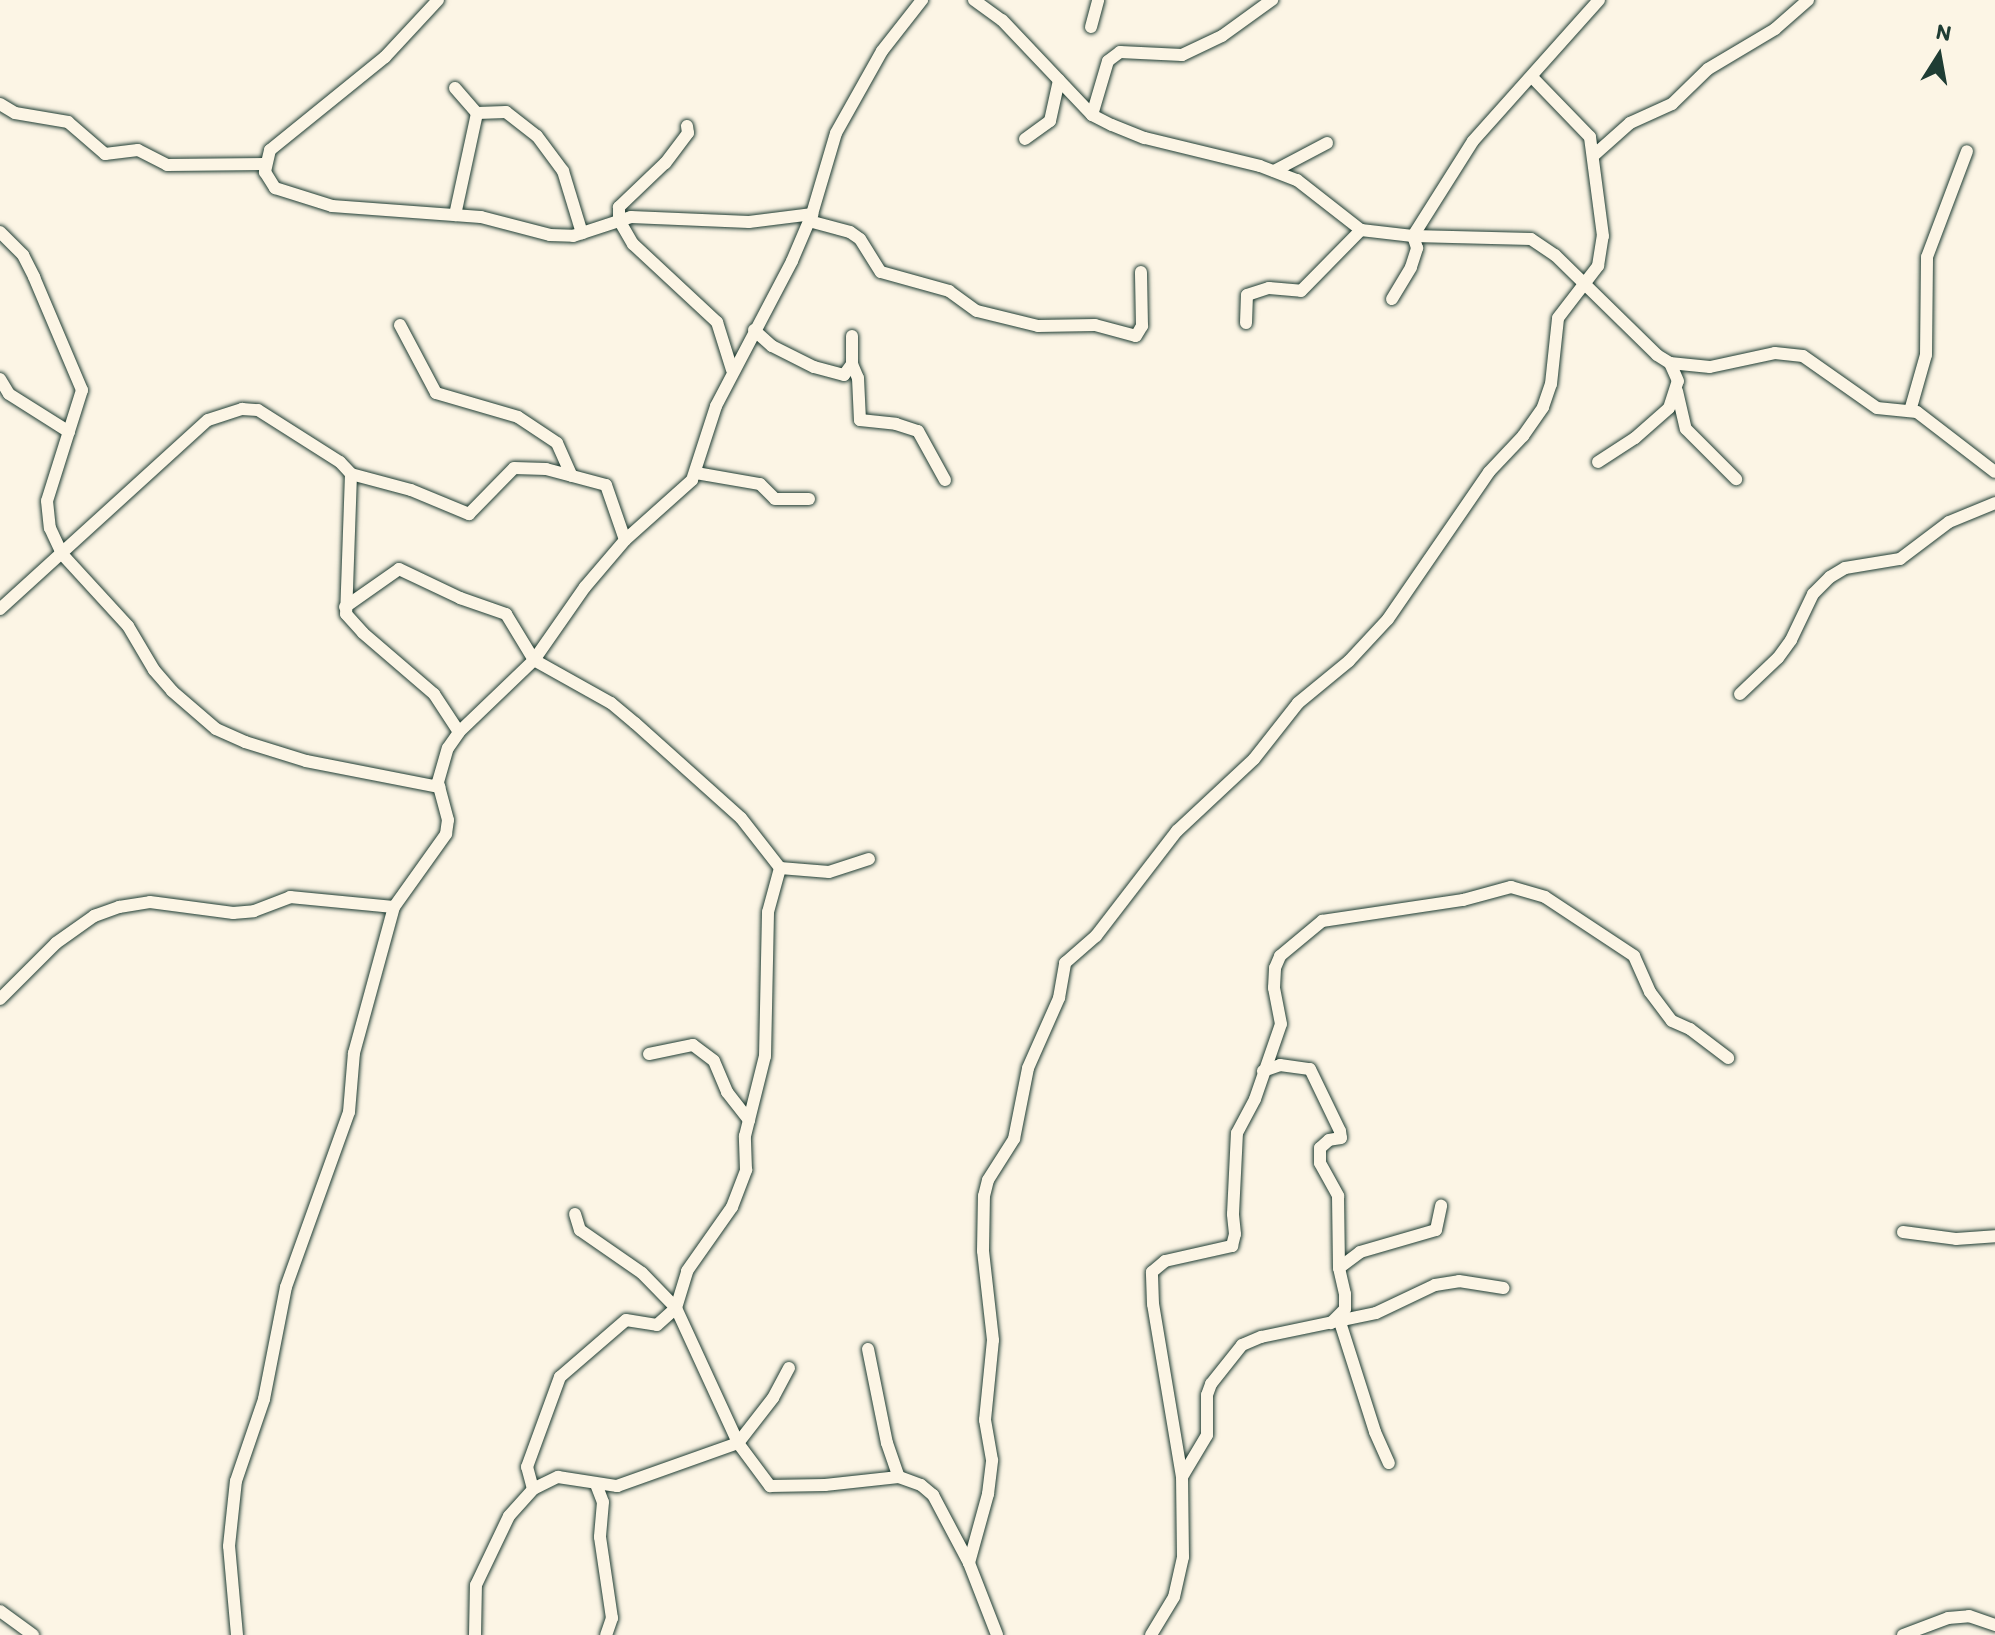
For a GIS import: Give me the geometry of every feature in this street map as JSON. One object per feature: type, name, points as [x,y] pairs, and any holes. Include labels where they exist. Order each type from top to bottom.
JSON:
[{"type":"street","points":[[438,0],[385,57],[270,150],[265,172],[275,188],[332,206],[455,215],[515,223],[550,235],[582,233],[619,220],[647,216],[749,222],[810,218],[850,232],[860,239],[881,272],[949,291],[977,311],[1038,326],[1095,325],[1136,336],[1142,326],[1138,285],[1141,272]]},
{"type":"street","points":[[237,1635],[232,1602],[231,1505],[264,1399],[286,1287],[349,1112],[354,1053],[394,907],[446,834],[448,820],[439,787],[443,761],[459,732],[534,660],[585,587],[625,540],[687,487],[696,473],[716,406],[732,370],[810,218],[836,133],[882,51],[922,0]]},
{"type":"street","points":[[974,0],[1002,20],[1092,115],[1145,138],[1274,171],[1297,180],[1361,230],[1413,236],[1531,239],[1545,246],[1657,355],[1670,363],[1710,367],[1790,353],[1803,356],[1877,408],[1910,411],[1929,421],[1995,472]]},
{"type":"street","points":[[1091,27],[1098,0]]},
{"type":"street","points":[[1092,115],[1108,61],[1120,52],[1182,55],[1222,36],[1272,0]]},
{"type":"street","points":[[1413,236],[1473,141],[1599,0]]},
{"type":"street","points":[[1593,156],[1630,123],[1672,104],[1708,69],[1775,29],[1808,0]]},
{"type":"street","points":[[969,1563],[988,1494],[992,1460],[985,1420],[993,1340],[983,1251],[984,1196],[988,1180],[1014,1139],[1028,1068],[1059,998],[1065,963],[1096,936],[1177,831],[1254,759],[1298,703],[1349,661],[1388,619],[1441,537],[1543,407],[1551,384],[1558,318],[1598,266],[1603,236],[1590,137],[1532,77]]},
{"type":"street","points":[[1025,139],[1050,121],[1059,80]]},
{"type":"street","points":[[455,88],[477,113]]},
{"type":"street","points":[[0,104],[15,113],[68,122],[105,154],[138,150],[167,165],[265,164]]},
{"type":"street","points":[[477,113],[506,112],[537,136],[563,171],[582,233]]},
{"type":"street","points":[[455,215],[477,113]]},
{"type":"street","points":[[687,126],[688,133],[665,163],[619,207],[619,220],[633,244],[717,322],[732,370]]},
{"type":"street","points":[[1274,171],[1327,143]]},
{"type":"street","points":[[1910,411],[1926,355],[1927,257],[1967,151]]},
{"type":"street","points":[[1246,323],[1247,295],[1269,288],[1301,291],[1361,230]]},
{"type":"street","points":[[0,232],[23,255],[82,390],[47,501],[50,528],[62,554],[128,626],[154,670],[172,691],[216,729],[306,761],[439,787]]},
{"type":"street","points":[[1392,299],[1411,267],[1417,248],[1413,236]]},
{"type":"street","points":[[400,325],[436,393],[518,417],[557,443],[572,476]]},
{"type":"street","points":[[754,330],[772,346],[814,367],[844,375],[852,364]]},
{"type":"street","points":[[852,336],[852,364],[858,378],[860,420],[896,424],[918,431],[945,480]]},
{"type":"street","points":[[1670,363],[1678,381],[1677,391],[1686,429],[1736,479]]},
{"type":"street","points":[[0,379],[9,394],[69,432]]},
{"type":"street","points":[[1598,462],[1635,438],[1669,408],[1677,391]]},
{"type":"street","points":[[0,609],[208,420],[229,411],[258,410],[340,462],[351,474],[411,490],[469,514],[514,468],[546,469],[606,485],[625,540]]},
{"type":"street","points":[[696,473],[760,484],[775,499],[809,499]]},
{"type":"street","points":[[351,474],[346,614],[363,633],[434,694],[459,732]]},
{"type":"street","points":[[1740,694],[1778,658],[1791,640],[1813,594],[1830,577],[1845,568],[1900,559],[1949,522],[1995,503]]},
{"type":"street","points":[[345,607],[399,569],[460,598],[506,614],[534,660],[611,703],[635,723],[741,818],[780,868],[829,872],[869,859]]},
{"type":"street","points":[[533,1489],[527,1467],[560,1377],[626,1320],[657,1325],[676,1308],[687,1271],[732,1207],[746,1170],[745,1136],[760,1086],[765,1056],[768,912],[780,868]]},
{"type":"street","points":[[1151,1635],[1174,1597],[1180,1577],[1182,1477],[1153,1304],[1152,1272],[1165,1261],[1232,1246],[1235,1234],[1237,1133],[1255,1099],[1281,1024],[1275,968],[1280,956],[1322,921],[1463,900],[1511,887],[1545,897],[1634,956],[1650,992],[1672,1021],[1690,1029],[1728,1058]]},
{"type":"street","points":[[0,999],[56,943],[94,916],[119,907],[150,902],[233,913],[254,911],[290,897],[394,907]]},
{"type":"street","points":[[649,1054],[693,1045],[714,1061],[727,1092],[749,1120]]},
{"type":"street","points":[[1271,1050],[1280,1065]]},
{"type":"street","points":[[1262,1072],[1266,1067],[1280,1065],[1310,1069],[1340,1131],[1341,1138],[1329,1140],[1320,1148],[1320,1163],[1338,1196],[1339,1268],[1345,1309],[1334,1324]]},
{"type":"street","points":[[1339,1268],[1360,1252],[1436,1230],[1441,1206]]},
{"type":"street","points":[[575,1214],[580,1230],[642,1273],[676,1308],[738,1443],[770,1486],[825,1485],[899,1477],[921,1485],[933,1495],[969,1563],[997,1635]]},
{"type":"street","points":[[1903,1232],[1956,1239],[1995,1236]]},
{"type":"street","points":[[1182,1477],[1207,1435],[1207,1395],[1229,1358],[1242,1345],[1261,1337],[1376,1313],[1435,1285],[1459,1281],[1503,1288]]},
{"type":"street","points":[[1334,1324],[1389,1463]]},
{"type":"street","points":[[868,1349],[887,1443],[899,1477]]},
{"type":"street","points":[[475,1635],[476,1585],[509,1516],[533,1489],[558,1477],[617,1486],[697,1454],[738,1443],[773,1398],[789,1368]]},
{"type":"street","points":[[596,1484],[603,1502],[602,1562],[612,1618],[606,1635]]},
{"type":"street","points":[[0,1611],[33,1635]]},
{"type":"street","points":[[1903,1635],[1948,1618],[1969,1616],[1995,1625]]}]
